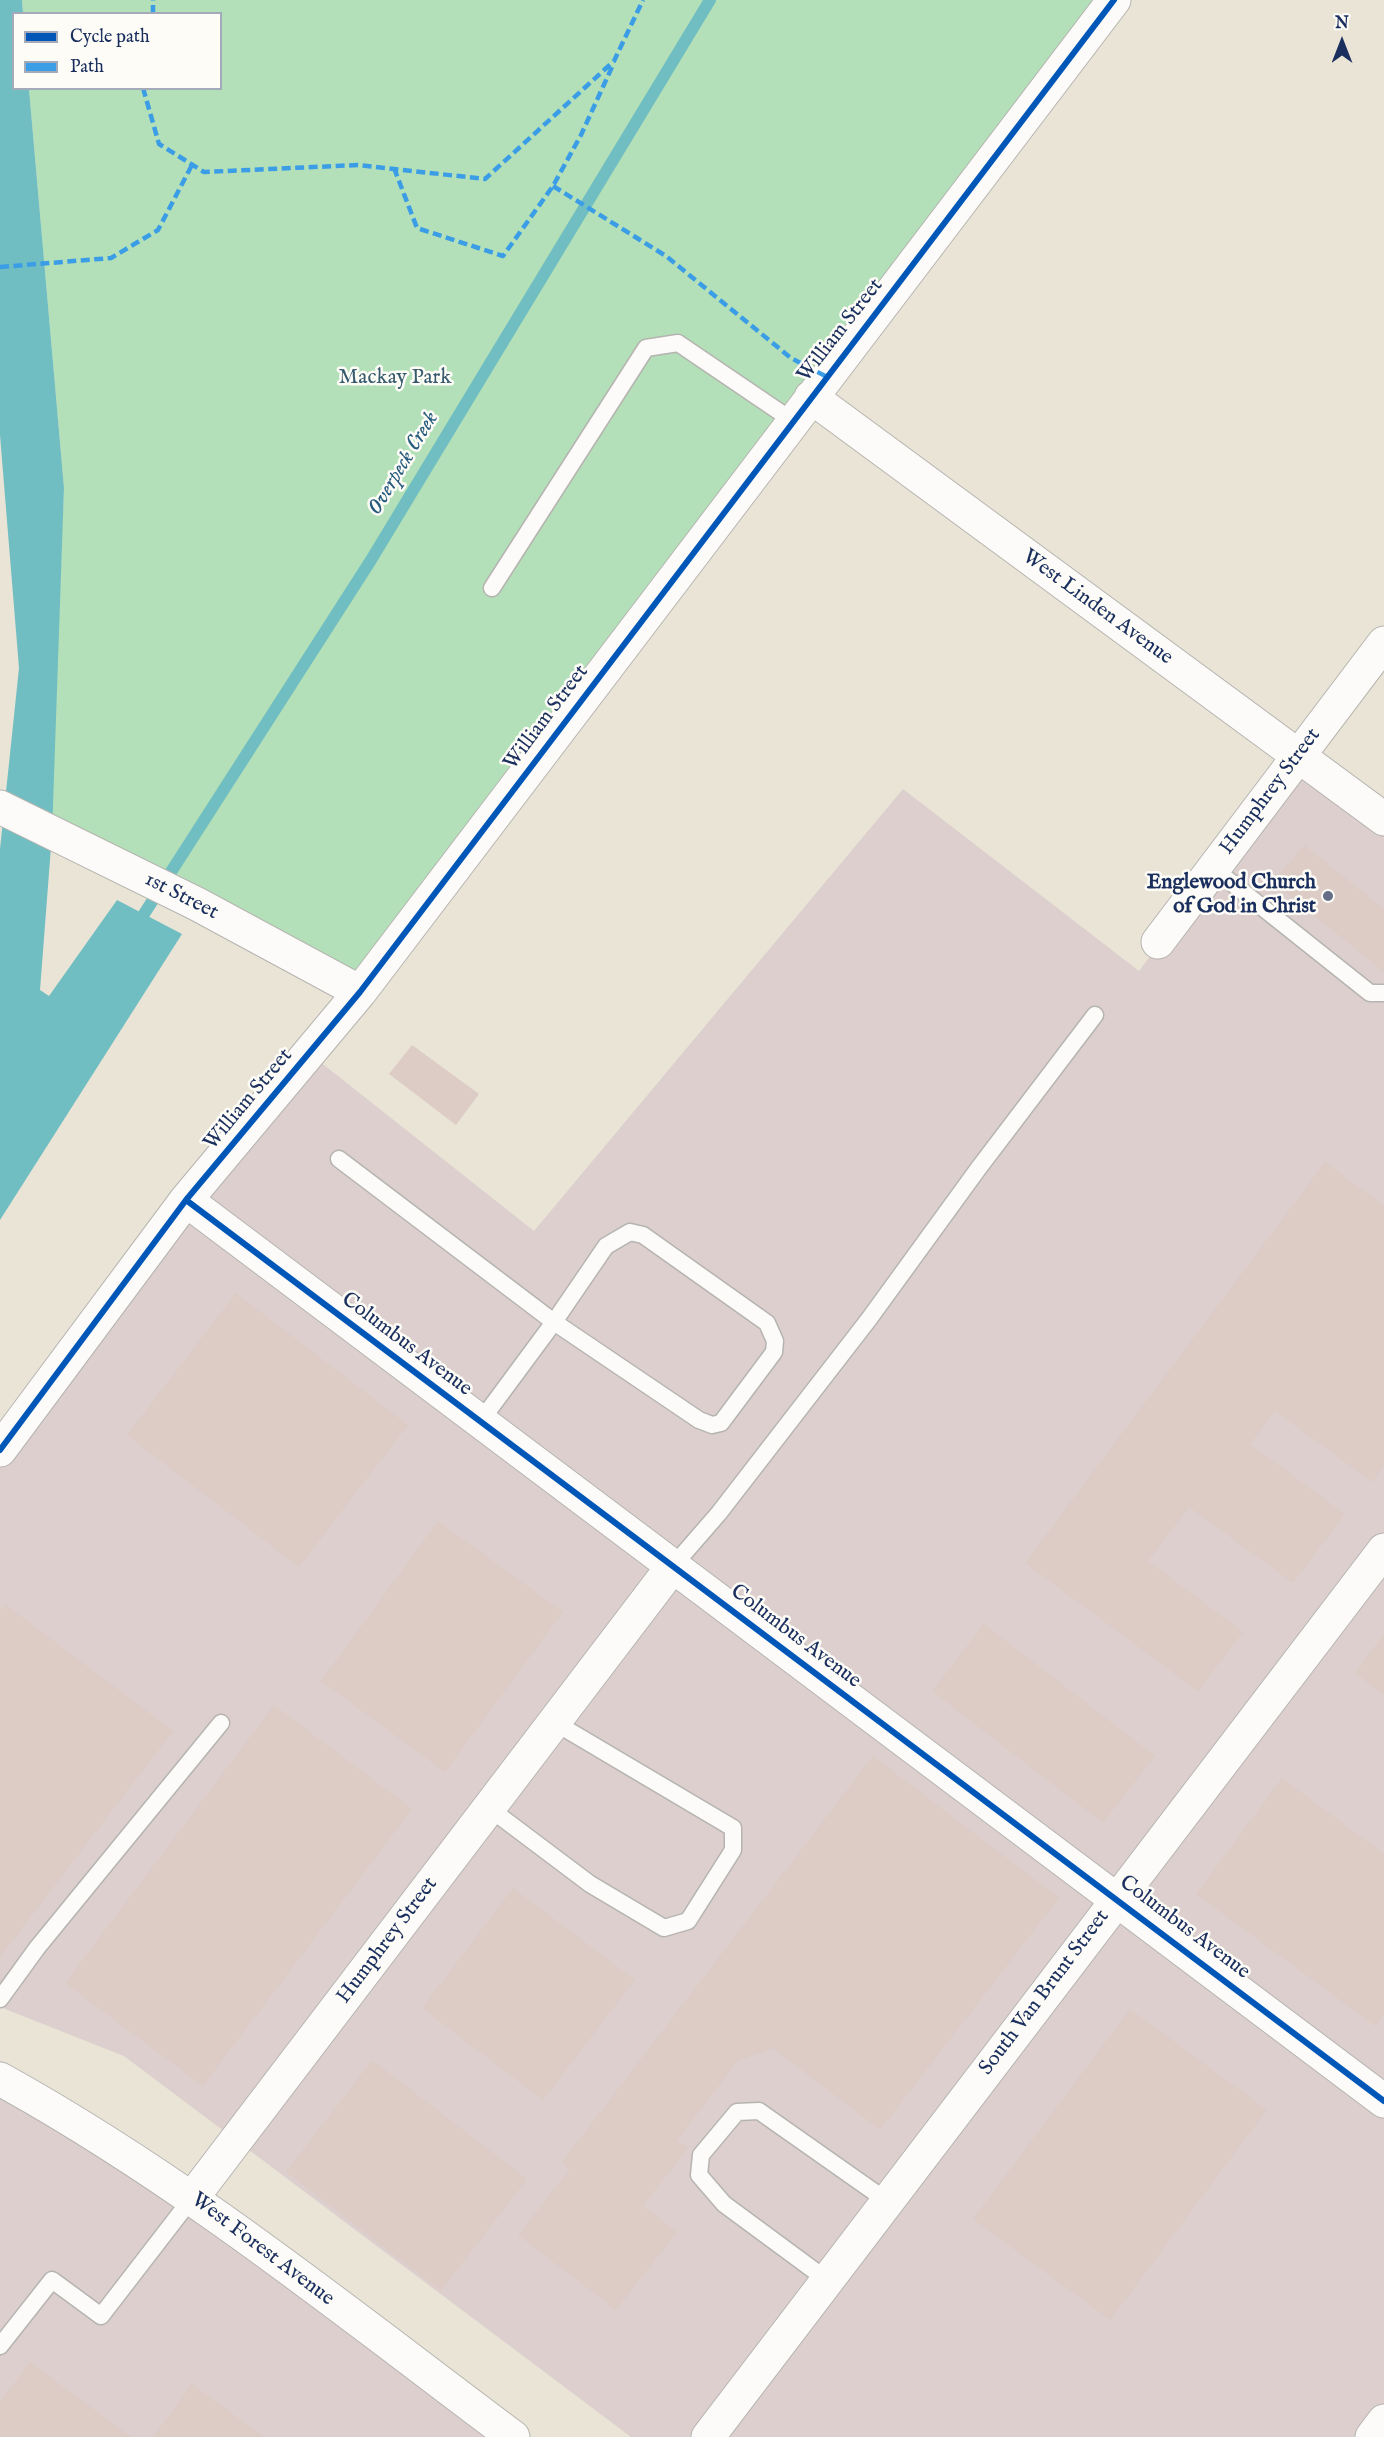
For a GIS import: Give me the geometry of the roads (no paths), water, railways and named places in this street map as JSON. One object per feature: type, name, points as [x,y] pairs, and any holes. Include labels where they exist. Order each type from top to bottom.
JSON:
[{"type":"street","name":"William Street","points":[[0,1450],[186,1200],[360,992],[1114,0]]},
{"type":"street","name":"West Linden Avenue","points":[[802,409],[1298,756],[1384,819]]},
{"type":"street","name":"Humphrey Street","points":[[1158,942],[1384,643]]},
{"type":"street","name":"1st Street","points":[[0,807],[197,904],[360,992]]},
{"type":"street","name":"Columbus Avenue","points":[[186,1200],[1384,2101]]},
{"type":"street","name":"South Van Brunt Street","points":[[708,2437],[1117,1898],[1382,1556]]},
{"type":"street","name":"Humphrey Street","points":[[192,2198],[673,1566]]},
{"type":"street","name":"West Forest Avenue","points":[[0,2079],[114,2146],[192,2198],[513,2437]]},
{"type":"street","points":[[1372,2437],[1384,2421]]},
{"type":"lane","points":[[492,588],[646,348],[678,343],[802,409]]},
{"type":"lane","points":[[1213,868],[1370,993],[1384,993]]},
{"type":"lane","points":[[673,1566],[718,1513],[869,1319],[978,1169],[1095,1016]]},
{"type":"lane","points":[[339,1159],[554,1322],[679,1409],[699,1420],[712,1425],[722,1424],[774,1352],[776,1341],[767,1323],[643,1235],[630,1232],[606,1246],[554,1322],[480,1422]]},
{"type":"lane","points":[[489,1808],[590,1884],[664,1928],[688,1921],[733,1850],[733,1828],[554,1722]]},
{"type":"lane","points":[[0,1999],[36,1948],[221,1724]]},
{"type":"lane","points":[[827,2280],[724,2204],[699,2175],[701,2155],[737,2112],[759,2111],[887,2201]]},
{"type":"lane","name":"Humphrey Street","points":[[0,2346],[52,2280],[101,2316],[192,2198]]},
{"type":"water","points":[[0,0],[22,0],[23,12],[12,12],[12,90],[29,90],[64,488],[52,834],[40,990],[49,996],[117,900],[182,934],[0,1220],[0,849],[19,668],[0,435]]},
{"type":"waterway","name":"Overpeck Creek","points":[[144,914],[371,560],[710,0]]},
{"type":"place","name":"Englewood Church of God in Christ","points":[[1328,896]]},
{"type":"park label","name":"Mackay Park","points":[[395,379]]}]
